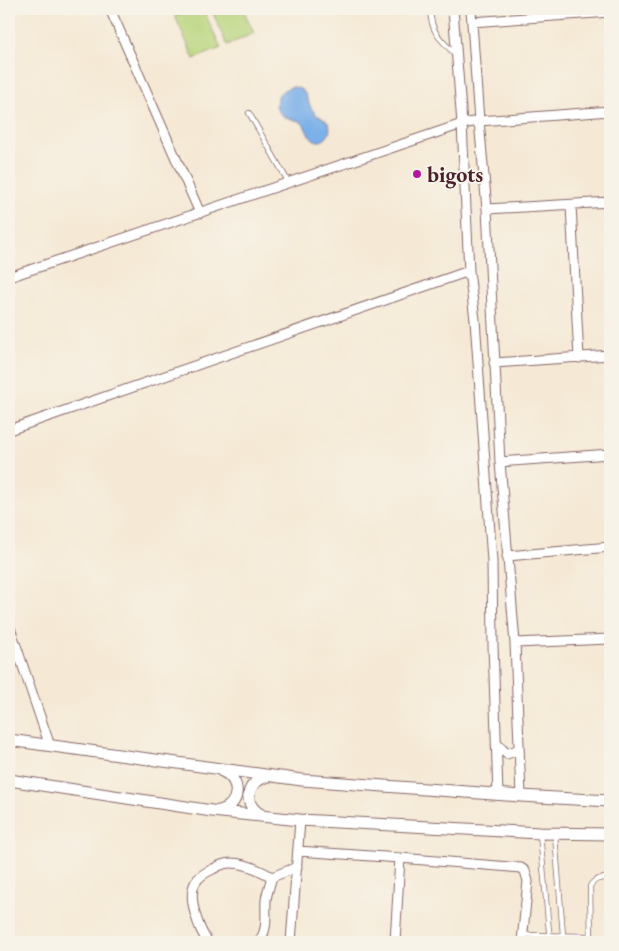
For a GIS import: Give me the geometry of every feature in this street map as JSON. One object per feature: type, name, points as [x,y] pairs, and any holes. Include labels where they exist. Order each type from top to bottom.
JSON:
[{"type":"street","points":[[110,9],[200,213]]},
{"type":"street","points":[[453,9],[462,124],[470,271],[492,561],[498,795]]},
{"type":"street","points":[[471,9],[487,209],[500,462],[515,643],[521,796]]},
{"type":"street","points":[[472,22],[558,13],[607,11]]},
{"type":"street","points":[[9,277],[462,124],[479,121],[610,111]]},
{"type":"street","points":[[487,209],[610,202]]},
{"type":"street","points":[[571,205],[579,358]]},
{"type":"street","points":[[9,430],[470,271]]},
{"type":"street","points":[[494,363],[610,355]]},
{"type":"street","points":[[500,462],[610,454]]},
{"type":"street","points":[[507,556],[610,548]]},
{"type":"street","points":[[9,625],[50,746]]},
{"type":"street","points":[[515,643],[610,639]]},
{"type":"street","points":[[9,740],[268,776],[498,795],[610,801]]},
{"type":"street","points":[[497,744],[507,754],[519,749]]},
{"type":"street","points":[[212,811],[226,809],[231,806],[236,795],[236,788],[232,777],[219,770]]},
{"type":"street","points":[[264,817],[254,811],[249,795],[253,784],[257,780],[268,776]]},
{"type":"street","points":[[9,780],[212,811],[264,817],[555,834],[610,834]]},
{"type":"street","points":[[290,942],[300,820]]},
{"type":"street","points":[[298,851],[521,868],[525,870],[528,882],[523,939]]},
{"type":"street","points":[[395,942],[400,858]]},
{"type":"street","points":[[208,942],[198,924],[193,903],[194,884],[204,872],[232,863],[257,869],[272,876],[297,867]]},
{"type":"street","points":[[258,942],[262,938],[266,922],[266,900],[272,876]]},
{"type":"lane","points":[[430,9],[432,27],[436,35],[456,55]]},
{"type":"lane","points":[[249,113],[289,183]]},
{"type":"lane","points":[[540,833],[550,942]]},
{"type":"lane","points":[[555,834],[562,936]]},
{"type":"lane","points":[[590,942],[590,886],[593,881],[599,878],[610,878]]},
{"type":"lane","points":[[523,939],[549,936],[590,936]]},
{"type":"green space","points":[[192,9],[203,9],[221,48],[194,59],[175,16]]},
{"type":"green space","points":[[211,9],[243,9],[254,33],[227,45]]},
{"type":"water","points":[[292,87],[304,92],[314,112],[329,124],[328,135],[323,140],[319,141],[312,138],[301,122],[286,118],[278,110],[276,105],[278,96],[286,89]]},
{"type":"place","name":"bigots","points":[[417,174]]}]
